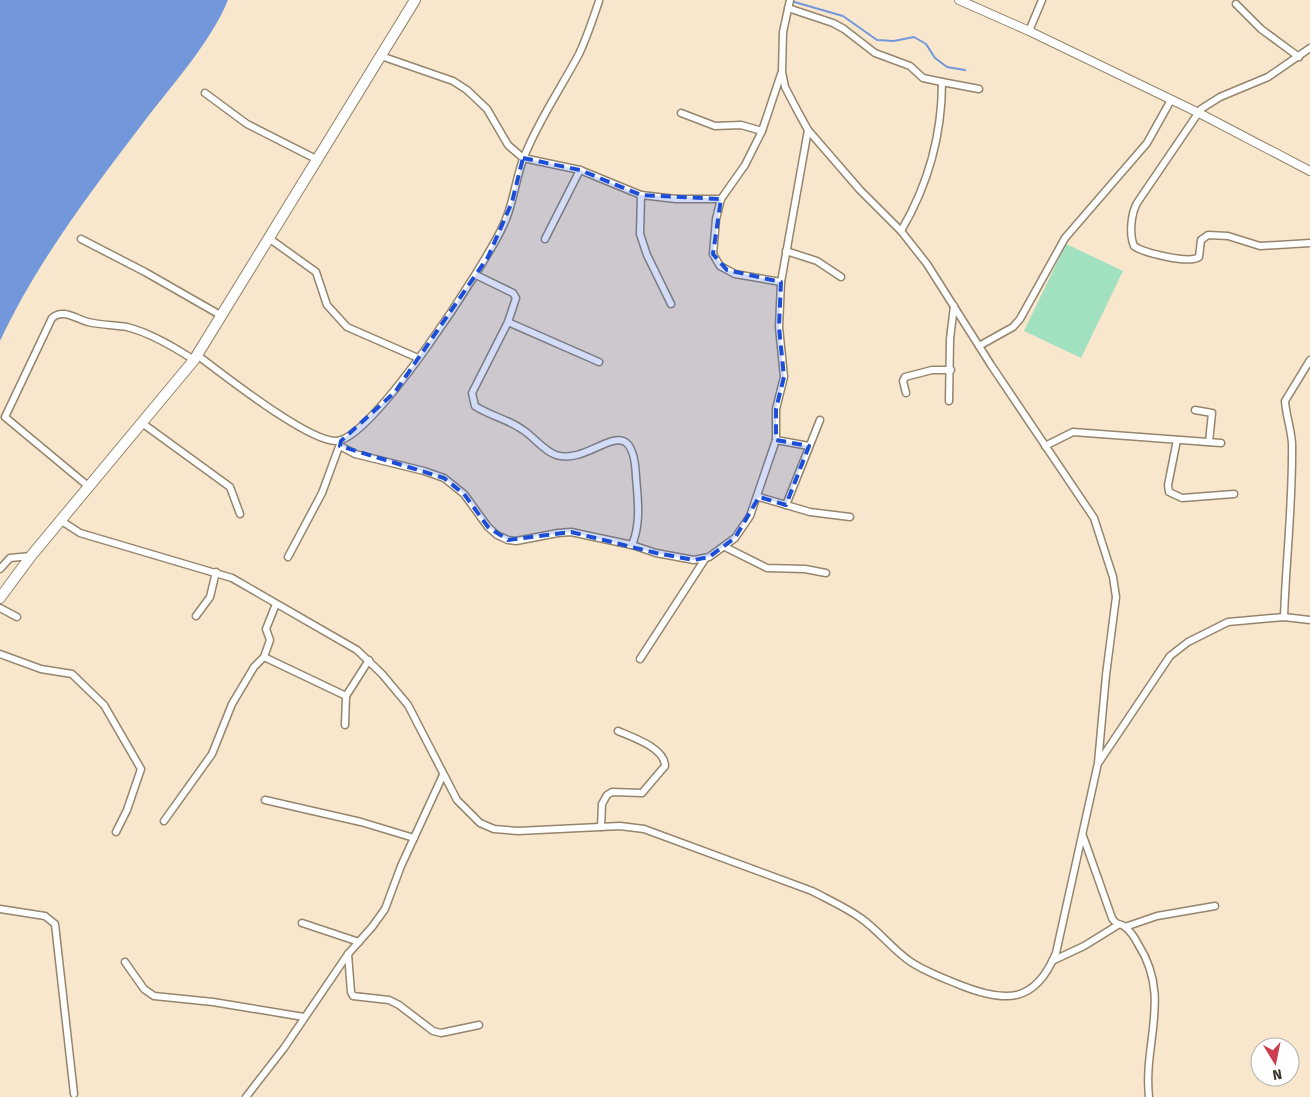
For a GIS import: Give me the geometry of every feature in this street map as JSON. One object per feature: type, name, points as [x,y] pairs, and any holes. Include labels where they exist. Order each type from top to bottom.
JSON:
[{"type":"highway","points":[[0,598],[60,520],[195,358],[270,239],[414,0]]},
{"type":"street","points":[[959,0],[1029,31],[1199,113],[1310,171]]},
{"type":"street","points":[[1029,31],[1042,0]]},
{"type":"street","points":[[288,557],[322,494],[340,444],[395,392],[476,275],[504,224],[523,158],[579,53],[599,1]]},
{"type":"street","points":[[781,282],[735,274],[716,261],[713,254],[714,236],[721,199],[745,165],[762,131],[782,72],[783,32],[789,3],[844,29],[874,53],[910,66],[923,78],[980,89]]},
{"type":"street","points":[[1236,4],[1261,29],[1299,57]]},
{"type":"street","points":[[1310,48],[1268,77],[1208,104],[1199,113],[1135,208],[1131,235],[1134,246],[1146,252],[1190,260],[1200,255],[1201,240],[1208,234],[1228,236],[1260,246],[1310,243]]},
{"type":"street","points":[[381,56],[453,81],[467,90],[487,109],[508,145],[523,158],[580,170],[641,195],[676,199],[721,199]]},
{"type":"street","points":[[60,520],[80,533],[216,572],[244,584],[276,604],[343,640],[369,660],[408,705],[457,800],[480,823],[494,829],[518,831],[601,826],[644,829],[812,891],[850,911],[910,962],[942,978],[989,995],[1003,998],[1022,993],[1039,981],[1052,961],[1068,905],[1098,763],[1106,675],[1116,597],[1113,577],[1094,518],[979,346],[927,264],[901,231],[860,190],[808,130],[791,99],[782,72]]},
{"type":"street","points":[[901,231],[917,204],[938,141],[942,82]]},
{"type":"street","points":[[205,93],[247,124],[318,160]]},
{"type":"street","points":[[979,346],[1013,327],[1020,319],[1065,238],[1147,143],[1171,100]]},
{"type":"street","points":[[681,113],[715,126],[741,125],[762,131]]},
{"type":"street","points":[[88,486],[5,417],[52,318],[61,313],[97,324],[128,328],[171,345],[195,358],[308,433],[340,444],[354,454],[424,471],[444,478],[464,494],[488,527],[497,536],[516,541],[564,532],[632,545],[656,553],[694,560],[705,559],[726,547],[743,528],[759,497],[776,440],[776,409],[784,377],[779,327],[781,282],[808,130]]},
{"type":"street","points":[[545,239],[580,170]]},
{"type":"street","points":[[641,195],[640,234],[646,255],[670,304]]},
{"type":"street","points":[[81,239],[146,272],[222,316]]},
{"type":"street","points":[[270,239],[316,272],[327,305],[346,327],[418,358]]},
{"type":"street","points":[[786,252],[817,261],[841,277]]},
{"type":"street","points":[[476,275],[513,293],[515,302],[508,322],[472,393],[472,402],[480,410],[505,419],[523,429],[556,455],[578,455],[614,439],[624,441],[631,447],[636,465],[638,516],[632,545]]},
{"type":"street","points":[[949,402],[950,339],[954,306]]},
{"type":"street","points":[[508,322],[599,362]]},
{"type":"street","points":[[1284,617],[1286,569],[1290,539],[1292,477],[1291,439],[1285,401],[1310,360]]},
{"type":"street","points":[[906,394],[903,381],[905,377],[932,370],[951,370]]},
{"type":"street","points":[[1195,410],[1212,414],[1209,442]]},
{"type":"street","points":[[786,505],[820,420]]},
{"type":"street","points":[[142,423],[230,487],[240,514]]},
{"type":"street","points":[[1045,446],[1073,432],[1221,443]]},
{"type":"street","points":[[776,440],[809,446]]},
{"type":"street","points":[[1177,440],[1168,485],[1169,492],[1182,498],[1234,494]]},
{"type":"street","points":[[759,497],[810,512],[850,517]]},
{"type":"street","points":[[726,547],[767,568],[805,569],[826,573]]},
{"type":"street","points":[[0,569],[10,558],[31,556]]},
{"type":"street","points":[[640,659],[705,559]]},
{"type":"street","points":[[196,616],[210,597],[216,572]]},
{"type":"street","points":[[164,821],[212,754],[232,704],[254,667],[264,657],[270,640],[266,629],[276,604]]},
{"type":"street","points":[[0,608],[17,617]]},
{"type":"street","points":[[1098,763],[1164,664],[1176,652],[1212,628],[1228,622],[1284,617],[1310,620]]},
{"type":"street","points":[[0,654],[41,669],[72,674],[104,704],[141,769],[127,810],[116,832]]},
{"type":"street","points":[[264,657],[346,696]]},
{"type":"street","points":[[345,724],[346,696],[369,660]]},
{"type":"street","points":[[601,826],[602,804],[607,795],[612,792],[642,793],[666,766],[663,757],[653,748],[618,731]]},
{"type":"street","points":[[246,1097],[284,1048],[348,954],[372,927],[390,898],[401,866],[443,774]]},
{"type":"street","points":[[265,800],[361,822],[414,838]]},
{"type":"street","points":[[1083,835],[1103,898],[1112,918],[1139,944],[1148,962],[1154,985],[1155,1029],[1148,1071],[1148,1097]]},
{"type":"street","points":[[1052,961],[1121,926],[1157,916],[1214,906]]},
{"type":"street","points":[[0,909],[45,916],[55,924],[74,1094]]},
{"type":"street","points":[[302,923],[359,942]]},
{"type":"street","points":[[348,954],[351,992],[353,996],[389,1000],[399,1005],[433,1031],[450,1032],[479,1025]]},
{"type":"street","points":[[125,962],[144,989],[154,996],[213,1002],[304,1017]]},
{"type":"highlighted area","points":[[523,158],[580,170],[641,195],[721,199],[713,254],[727,270],[781,282],[779,327],[784,377],[776,409],[776,440],[809,446],[786,505],[759,497],[735,538],[709,557],[694,560],[656,553],[571,532],[508,540],[488,527],[464,494],[444,478],[340,446],[341,441],[395,392],[488,257],[512,202]]},
{"type":"green space","points":[[1066,244],[1123,271],[1081,358],[1024,331]]},
{"type":"water","points":[[0,0],[228,0],[212,31],[180,77],[146,119],[67,226],[31,282],[0,341]]},
{"type":"waterway","points":[[791,1],[843,16],[877,40],[894,41],[914,37],[926,44],[935,58],[947,67],[965,70]]}]
